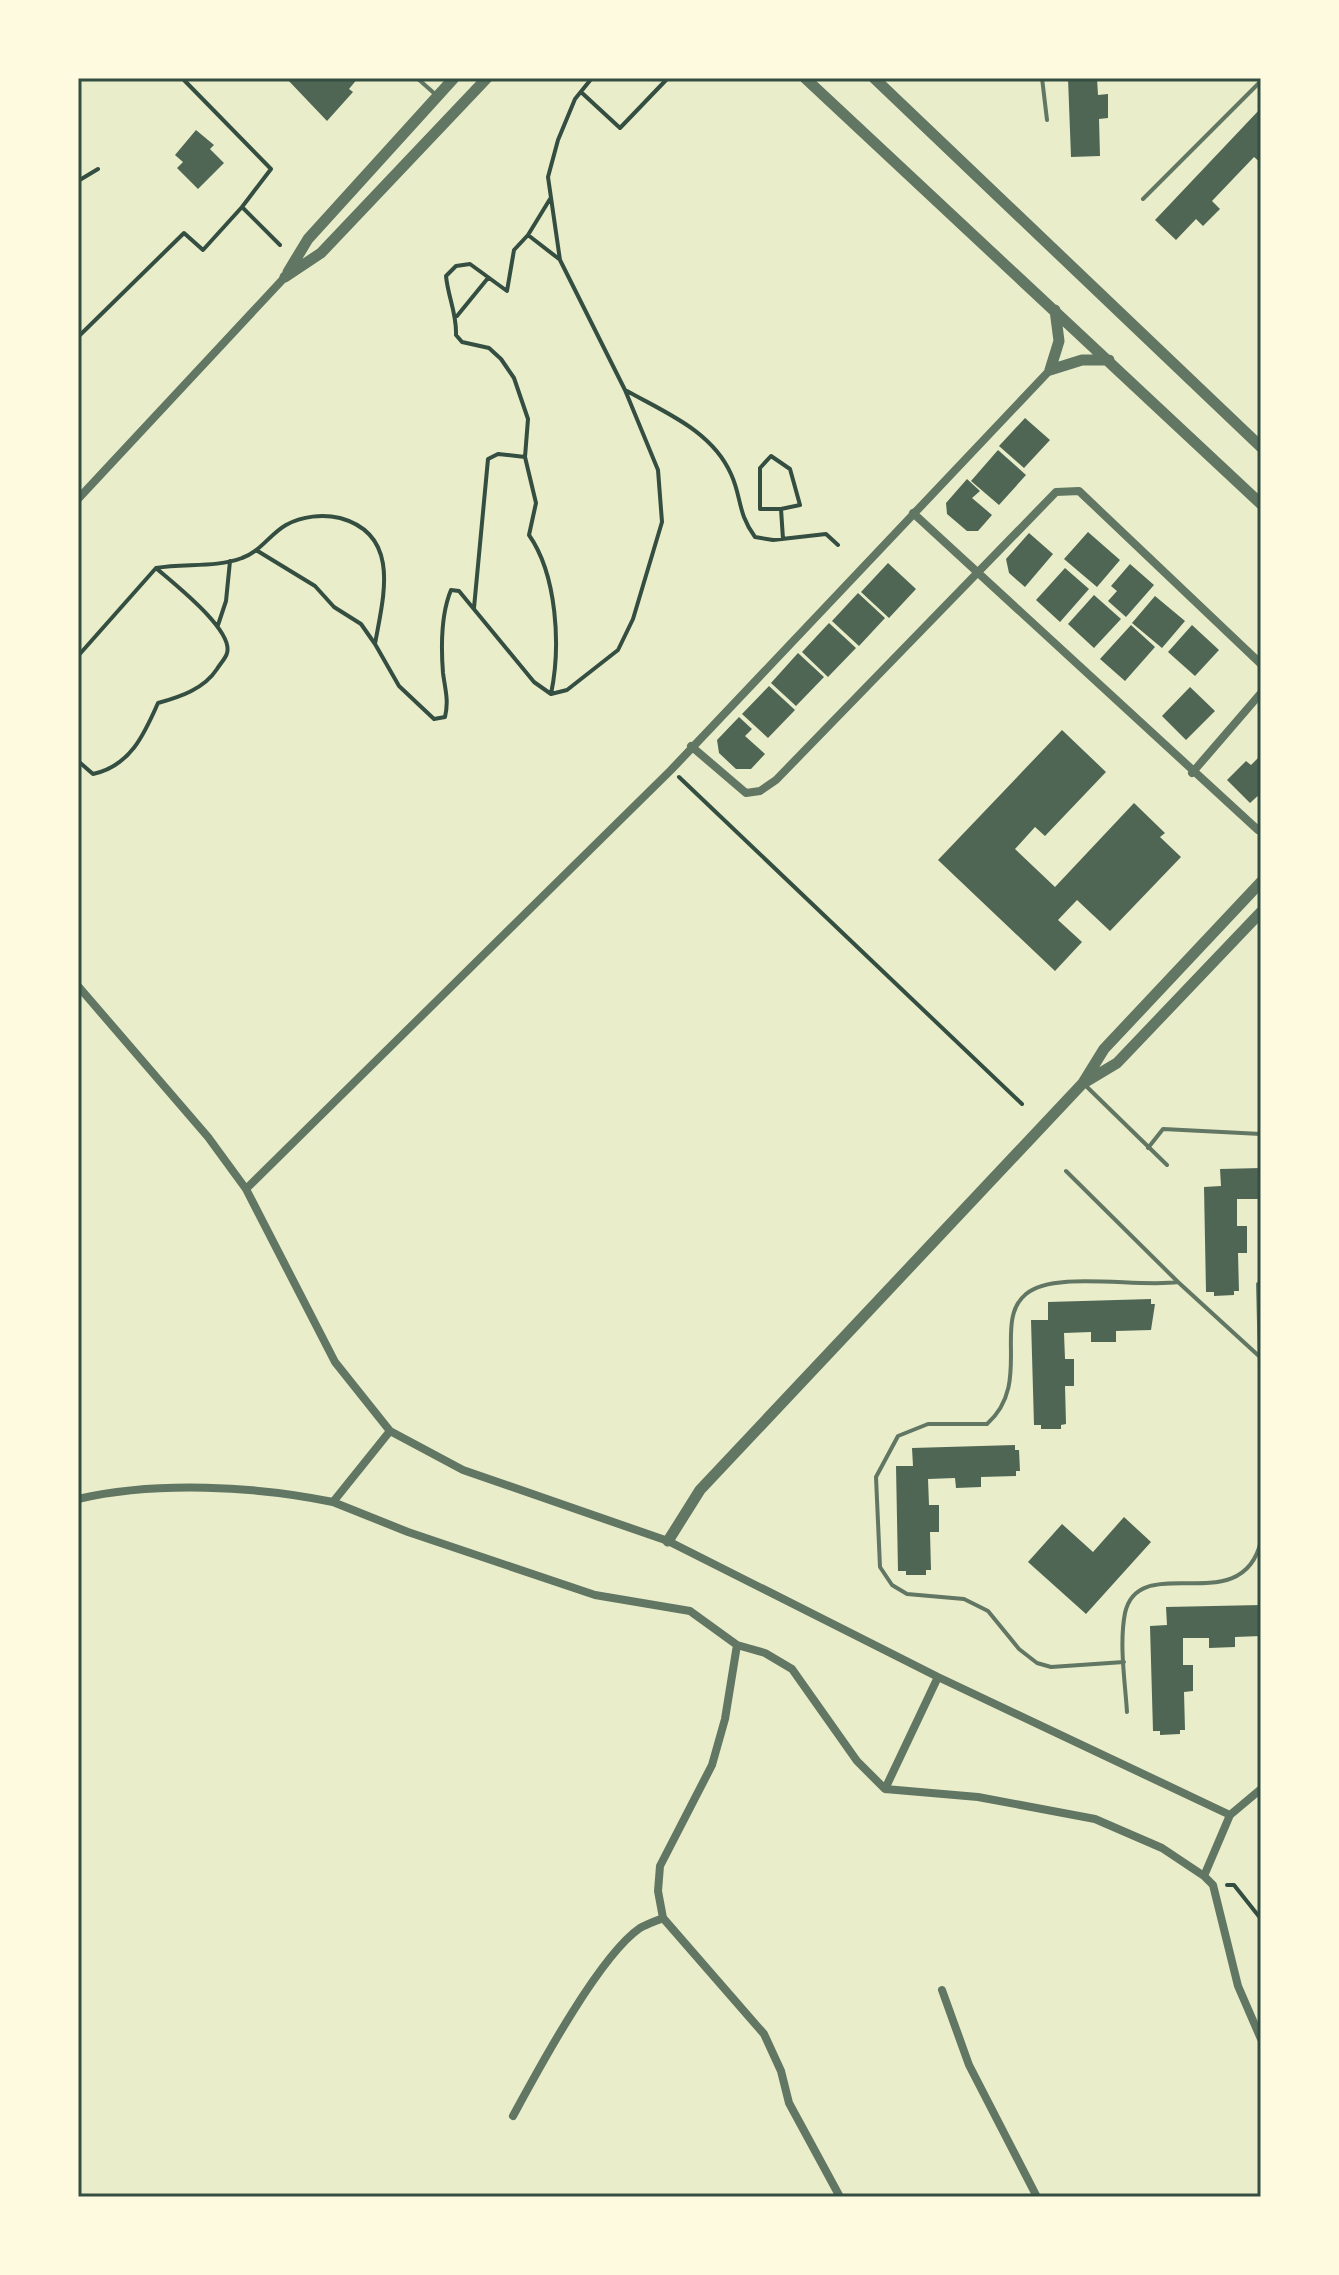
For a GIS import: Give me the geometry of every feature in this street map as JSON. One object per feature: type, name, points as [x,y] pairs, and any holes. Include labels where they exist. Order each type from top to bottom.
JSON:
[{"type":"street","points":[[78,499],[285,277],[308,239],[454,78]]},
{"type":"street","points":[[285,277],[321,253],[487,78]]},
{"type":"street","points":[[805,78],[1261,504]]},
{"type":"street","points":[[874,78],[1261,447]]},
{"type":"street","points":[[246,1189],[671,770],[1050,370],[1059,341],[1055,310]]},
{"type":"street","points":[[1050,370],[1082,360],[1109,360]]},
{"type":"street","points":[[691,746],[746,793],[760,791],[776,780],[1056,492],[1079,491],[1261,664]]},
{"type":"street","points":[[913,513],[1192,773],[1260,832]]},
{"type":"street","points":[[1192,773],[1261,693]]},
{"type":"street","points":[[668,1541],[700,1490],[1083,1083],[1104,1049],[1261,882]]},
{"type":"street","points":[[1083,1083],[1117,1063],[1261,912]]},
{"type":"street","points":[[78,986],[208,1137],[246,1189],[335,1362],[390,1431],[463,1470],[668,1541],[938,1677],[1230,1815]]},
{"type":"street","points":[[333,1502],[390,1431]]},
{"type":"street","points":[[78,1499],[175,1490],[261,1490],[333,1502],[408,1532],[595,1595],[690,1611],[737,1645],[765,1653],[792,1669],[857,1761],[885,1789],[978,1797],[1095,1819],[1162,1848],[1204,1876],[1213,1885],[1238,1986],[1261,2039]]},
{"type":"street","points":[[737,1645],[725,1719],[712,1765],[660,1866],[658,1891],[663,1918],[764,2034],[781,2071],[789,2103],[840,2197]]},
{"type":"street","points":[[885,1789],[938,1677]]},
{"type":"street","points":[[1204,1876],[1230,1815],[1261,1789]]},
{"type":"street","points":[[513,2116],[536,2073],[613,1955],[640,1928],[663,1918]]},
{"type":"street","points":[[942,1990],[969,2065],[1037,2197]]},
{"type":"lane","points":[[417,78],[436,96]]},
{"type":"lane","points":[[1042,78],[1047,120]]},
{"type":"lane","points":[[1143,199],[1254,84],[1261,81]]},
{"type":"lane","points":[[1083,1083],[1167,1165]]},
{"type":"lane","points":[[1148,1148],[1163,1129],[1261,1134]]},
{"type":"lane","points":[[1066,1171],[1178,1282],[1260,1357]]},
{"type":"lane","points":[[1124,1662],[1051,1667],[1037,1663],[1019,1649],[988,1611],[964,1599],[907,1594],[892,1585],[880,1567],[876,1477],[886,1453],[898,1436],[928,1424],[987,1424],[999,1414],[1009,1397],[1012,1379],[1011,1329],[1024,1295],[1044,1283],[1153,1286],[1178,1282]]},
{"type":"lane","points":[[1258,1284],[1261,1403]]},
{"type":"lane","points":[[1127,1712],[1125,1611],[1135,1594],[1146,1586],[1227,1582],[1255,1561],[1261,1541]]},
{"type":"path","points":[[78,337],[184,233],[203,250],[271,169],[182,78]]},
{"type":"path","points":[[256,550],[315,586],[334,607],[361,624],[399,686],[434,719],[445,717],[448,702],[443,671],[444,606],[451,590],[459,591],[534,682],[551,694],[567,690],[618,650],[633,619],[662,522],[658,470],[625,390],[560,260],[548,177],[558,140],[581,92],[592,78]]},
{"type":"path","points":[[581,92],[620,128],[668,78]]},
{"type":"path","points":[[78,181],[98,169]]},
{"type":"path","points":[[551,197],[528,235],[514,250],[507,291],[470,264],[456,266],[446,276],[457,316],[456,335],[462,342],[489,348],[501,359],[514,378],[528,419],[525,457],[536,503],[529,535],[543,558],[554,623],[556,672],[551,694]]},
{"type":"path","points":[[242,207],[280,245]]},
{"type":"path","points":[[528,235],[560,260]]},
{"type":"path","points":[[457,316],[488,278]]},
{"type":"path","points":[[625,390],[677,419],[716,446],[732,477],[741,518],[755,537],[783,539],[826,534],[838,545]]},
{"type":"path","points":[[474,608],[488,459],[498,454],[525,457]]},
{"type":"path","points":[[771,456],[790,469],[800,505],[781,509],[760,509],[760,468],[771,456]]},
{"type":"path","points":[[781,509],[783,539]]},
{"type":"path","points":[[78,656],[156,568],[230,561],[256,550],[285,525],[326,515],[363,528],[377,541],[384,558],[385,604],[375,644]]},
{"type":"path","points":[[218,625],[226,601],[230,561]]},
{"type":"path","points":[[78,761],[93,774],[113,770],[142,740],[158,703],[186,696],[213,675],[228,652],[226,638],[218,625],[156,568]]},
{"type":"path","points":[[671,770],[1022,1104]]},
{"type":"path","points":[[1213,1885],[1234,1885],[1261,1919]]},
{"type":"building","points":[[286,78],[358,78],[349,89],[353,92],[327,121]]},
{"type":"building","points":[[1068,78],[1097,78],[1098,95],[1108,94],[1108,118],[1099,119],[1100,156],[1071,157]]},
{"type":"building","points":[[1261,108],[1261,163],[1254,157],[1212,201],[1220,209],[1203,226],[1196,219],[1176,240],[1155,220]]},
{"type":"building","points":[[196,130],[214,145],[210,149],[224,163],[198,189],[177,168],[183,162],[175,155]]},
{"type":"building","points":[[1025,418],[1050,440],[1024,468],[999,446]]},
{"type":"building","points":[[998,450],[1026,475],[999,505],[971,481]]},
{"type":"building","points":[[967,479],[980,491],[972,498],[992,515],[978,531],[967,531],[947,514],[946,503]]},
{"type":"building","points":[[1088,532],[1120,560],[1097,587],[1064,559]]},
{"type":"building","points":[[1029,533],[1053,554],[1025,587],[1009,573],[1006,559]]},
{"type":"building","points":[[888,563],[916,589],[889,618],[861,592]]},
{"type":"building","points":[[1130,564],[1154,585],[1126,617],[1108,601],[1117,591],[1111,586]]},
{"type":"building","points":[[1065,568],[1089,589],[1060,622],[1036,600]]},
{"type":"building","points":[[858,593],[885,618],[859,646],[832,621]]},
{"type":"building","points":[[1094,595],[1121,619],[1094,648],[1068,624]]},
{"type":"building","points":[[1155,596],[1185,621],[1162,648],[1132,623]]},
{"type":"building","points":[[829,623],[856,648],[828,677],[802,652]]},
{"type":"building","points":[[1131,625],[1155,647],[1125,681],[1100,659]]},
{"type":"building","points":[[1192,625],[1219,650],[1195,676],[1168,652]]},
{"type":"building","points":[[798,653],[824,677],[796,706],[771,683]]},
{"type":"building","points":[[769,686],[795,710],[768,738],[742,714]]},
{"type":"building","points":[[1190,687],[1215,711],[1186,740],[1162,716]]},
{"type":"building","points":[[739,717],[752,729],[745,736],[765,754],[751,769],[736,769],[719,753],[717,740]]},
{"type":"building","points":[[1062,730],[1106,772],[1045,836],[1035,827],[1015,849],[1055,887],[1134,803],[1165,833],[1160,837],[1181,857],[1110,931],[1077,900],[1058,920],[1082,942],[1055,971],[938,860]]},
{"type":"building","points":[[1259,757],[1261,793],[1250,803],[1227,780],[1246,761],[1251,765]]},
{"type":"building","points":[[1261,1168],[1261,1199],[1237,1199],[1237,1226],[1247,1226],[1247,1253],[1238,1253],[1239,1291],[1234,1291],[1234,1295],[1214,1296],[1214,1292],[1206,1292],[1204,1187],[1221,1186],[1220,1169]]},
{"type":"building","points":[[1151,1299],[1151,1304],[1155,1304],[1151,1330],[1116,1331],[1116,1342],[1091,1342],[1091,1332],[1064,1333],[1065,1359],[1074,1359],[1074,1386],[1065,1386],[1066,1424],[1061,1425],[1061,1429],[1041,1429],[1041,1425],[1034,1425],[1031,1320],[1048,1320],[1048,1302]]},
{"type":"building","points":[[1015,1445],[1015,1450],[1019,1450],[1020,1471],[1016,1471],[1016,1476],[981,1477],[981,1487],[956,1488],[955,1478],[928,1479],[929,1505],[939,1505],[939,1532],[930,1532],[931,1570],[926,1570],[926,1575],[906,1575],[906,1571],[898,1571],[896,1466],[913,1466],[912,1448]]},
{"type":"building","points":[[1124,1517],[1151,1542],[1086,1614],[1028,1562],[1062,1524],[1093,1552]]},
{"type":"building","points":[[1261,1605],[1261,1636],[1235,1637],[1235,1647],[1209,1648],[1209,1638],[1183,1638],[1183,1665],[1193,1665],[1193,1691],[1184,1692],[1185,1730],[1180,1730],[1180,1734],[1160,1735],[1160,1731],[1153,1731],[1150,1626],[1167,1625],[1166,1607]]}]
